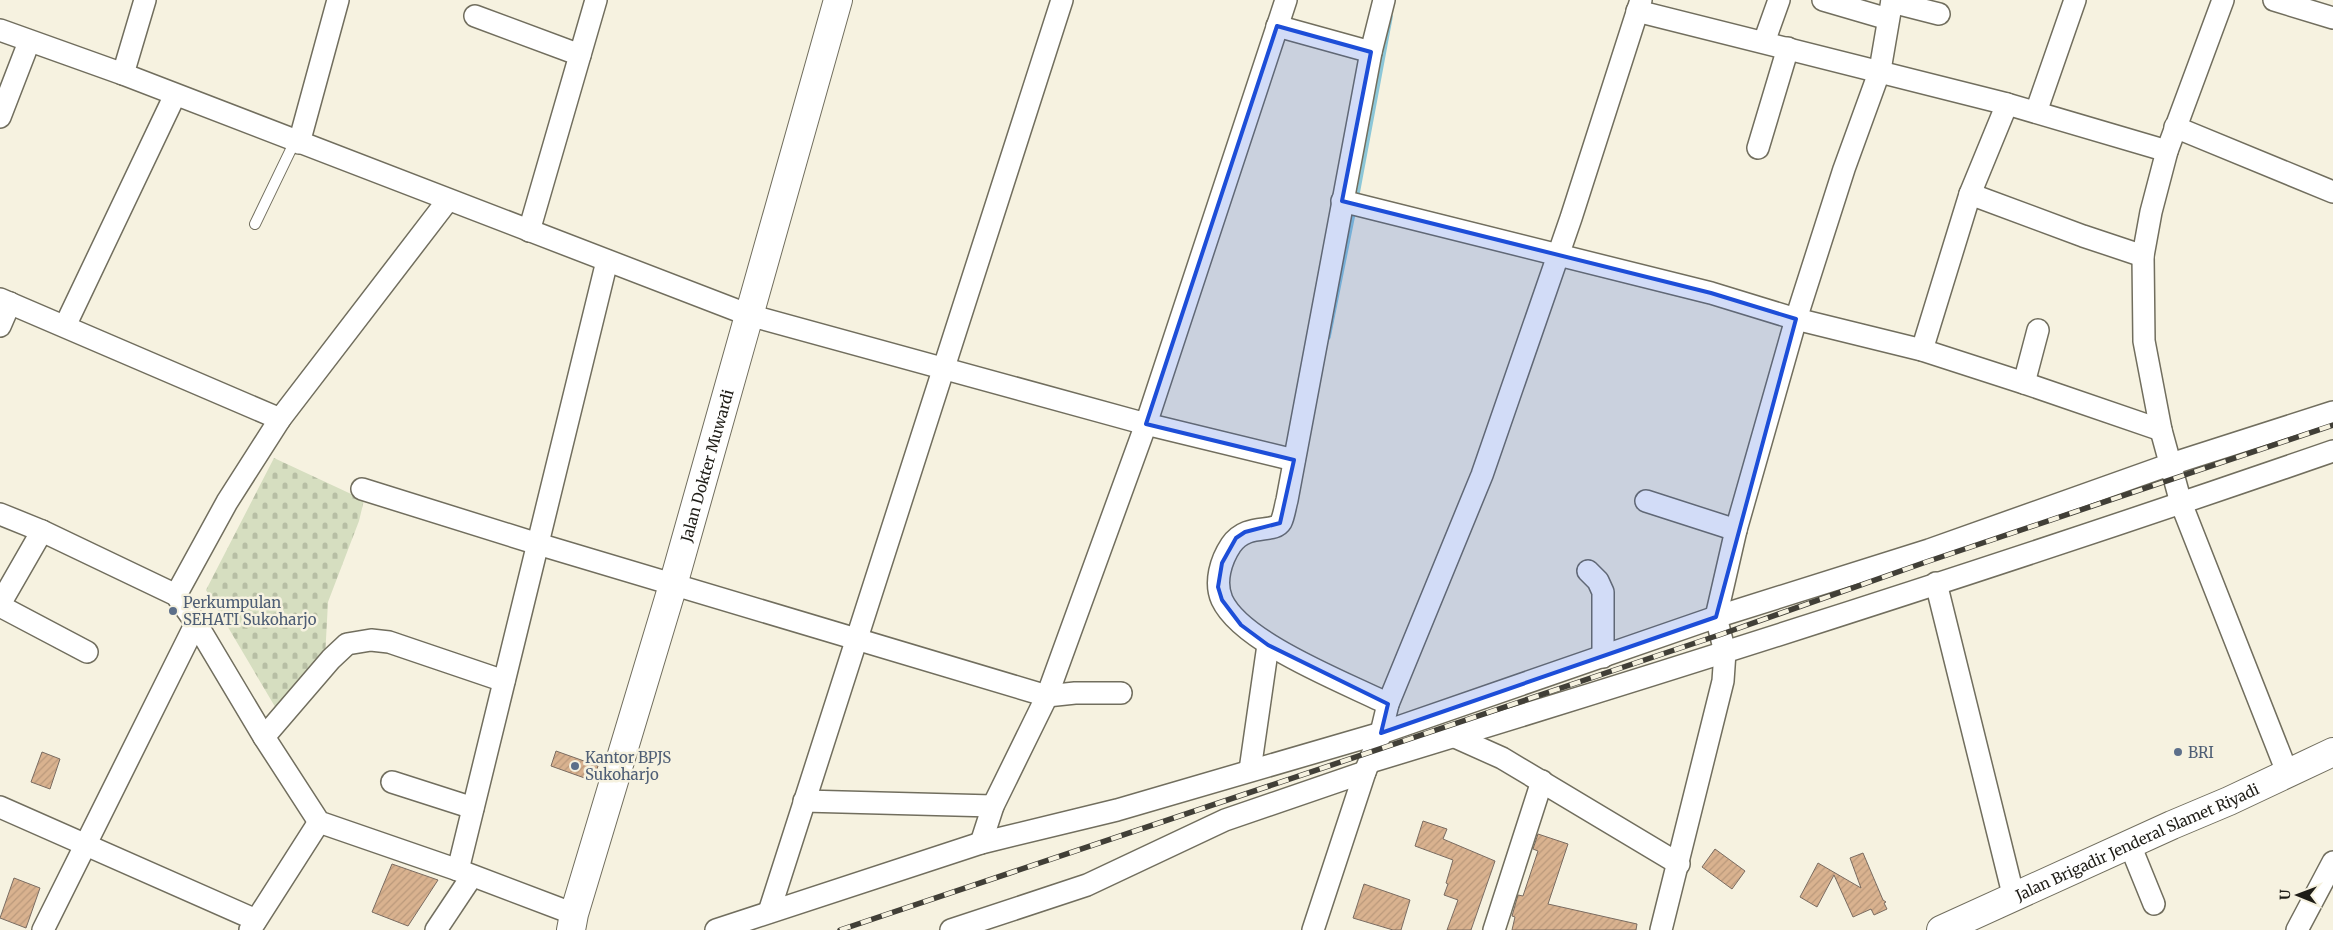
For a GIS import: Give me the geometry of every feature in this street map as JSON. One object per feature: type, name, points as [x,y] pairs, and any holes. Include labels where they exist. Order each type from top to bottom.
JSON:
[{"type":"main road","name":"Jalan Dokter Muwardi","points":[[572,922],[673,585],[838,0]]},
{"type":"main road","name":"Jalan Brigadir Jenderal Slamet Riyadi","points":[[1953,927],[2333,752]]},
{"type":"street","points":[[122,74],[145,0]]},
{"type":"street","points":[[297,142],[338,0]]},
{"type":"street","points":[[529,231],[596,0]]},
{"type":"street","points":[[769,912],[1062,0]]},
{"type":"street","points":[[981,843],[994,806],[1048,696],[1146,424],[1286,0]]},
{"type":"street","points":[[1384,0],[1371,52],[1350,203],[1287,500],[1280,523],[1276,526],[1245,532],[1236,538],[1226,554],[1219,575],[1218,587],[1222,600],[1241,626],[1268,645],[1388,704]]},
{"type":"street","points":[[1764,42],[1779,0]]},
{"type":"street","points":[[1823,0],[1938,14]]},
{"type":"street","points":[[2036,112],[2074,0]]},
{"type":"street","points":[[2223,0],[2167,151],[2143,256],[2144,341],[2161,430],[2181,503],[2287,772]]},
{"type":"street","points":[[2274,0],[2333,18]]},
{"type":"street","points":[[1313,930],[1381,732],[1388,704],[1482,475],[1571,218],[1639,5],[1764,42],[1880,70],[2036,112],[2167,151]]},
{"type":"street","points":[[1661,930],[1679,864],[1723,681],[1725,652],[1716,617],[1736,530],[1796,319],[1844,169],[1880,70],[1891,7]]},
{"type":"street","points":[[475,16],[580,55]]},
{"type":"street","points":[[1277,26],[1371,52]]},
{"type":"street","points":[[0,30],[175,94],[749,315],[1146,424],[1294,460]]},
{"type":"street","points":[[0,117],[29,42]]},
{"type":"street","points":[[1758,148],[1788,48]]},
{"type":"street","points":[[65,326],[175,94]]},
{"type":"street","points":[[1922,350],[1970,194],[2006,104]]},
{"type":"street","points":[[2175,127],[2333,192]]},
{"type":"street","points":[[1970,194],[2143,256]]},
{"type":"street","points":[[176,595],[227,502],[280,419],[448,200]]},
{"type":"street","points":[[1350,203],[1711,293],[1796,319],[1922,350],[2024,382],[2161,430]]},
{"type":"street","points":[[436,930],[465,873],[473,808],[607,260]]},
{"type":"street","points":[[0,326],[5,301],[280,419]]},
{"type":"street","points":[[2024,382],[2038,330]]},
{"type":"street","points":[[716,930],[981,843],[1117,810],[1381,732],[1716,617],[1929,550],[2171,464],[2333,412]]},
{"type":"street","points":[[951,930],[1088,885],[1225,820],[1368,767],[1455,737],[2067,543],[2333,450]]},
{"type":"street","points":[[362,489],[673,585],[1048,696],[1075,693],[1120,693]]},
{"type":"street","points":[[1646,501],[1736,530]]},
{"type":"street","points":[[0,514],[42,531],[176,595],[319,822],[465,873],[572,922]]},
{"type":"street","points":[[42,531],[0,605],[87,652]]},
{"type":"street","points":[[1588,571],[1598,581],[1603,592],[1603,657]]},
{"type":"street","points":[[1936,583],[2014,898]]},
{"type":"street","points":[[43,930],[196,624]]},
{"type":"street","points":[[264,737],[331,660],[348,644],[370,640],[390,642],[504,682]]},
{"type":"street","points":[[1250,770],[1268,645]]},
{"type":"street","points":[[1455,737],[1502,758],[1679,864]]},
{"type":"street","points":[[1494,930],[1542,781]]},
{"type":"street","points":[[392,782],[473,808]]},
{"type":"street","points":[[804,801],[994,806]]},
{"type":"street","points":[[0,807],[86,844],[253,925],[319,822]]},
{"type":"street","points":[[2130,845],[2154,904]]},
{"type":"street","points":[[2297,930],[2333,862]]},
{"type":"lane","points":[[255,224],[297,142]]},
{"type":"highlighted area","points":[[1277,26],[1371,52],[1342,201],[1711,293],[1796,319],[1716,617],[1381,733],[1388,704],[1268,645],[1241,625],[1222,600],[1218,587],[1222,563],[1236,538],[1245,532],[1280,523],[1294,460],[1146,424]]},
{"type":"green space","points":[[274,458],[364,500],[359,521],[328,602],[324,677],[287,727],[206,590]]},
{"type":"building","name":"Kantor BPJS Sukoharjo","points":[[556,751],[598,766],[593,781],[551,766]]},
{"type":"building","points":[[42,752],[60,759],[50,789],[31,782]]},
{"type":"building","points":[[1423,821],[1447,829],[1443,839],[1495,861],[1471,930],[1447,930],[1458,900],[1444,895],[1453,860],[1415,846]]},
{"type":"building","points":[[1538,834],[1568,844],[1548,904],[1637,924],[1636,930],[1512,930],[1515,917],[1512,916],[1518,895],[1523,896],[1538,851],[1533,849]]},
{"type":"building","points":[[1715,849],[1745,871],[1732,889],[1702,867]]},
{"type":"building","points":[[1863,853],[1883,900],[1886,902],[1884,903],[1887,909],[1874,915],[1871,909],[1853,917],[1834,875],[1817,907],[1800,897],[1818,863],[1861,888],[1850,858]]},
{"type":"building","points":[[392,864],[438,880],[408,926],[372,912]]},
{"type":"building","points":[[14,878],[40,888],[26,928],[0,918]]},
{"type":"building","points":[[1364,884],[1410,900],[1401,930],[1393,930],[1353,918]]},
{"type":"waterway","points":[[1356,199],[1390,17]]},
{"type":"waterway","points":[[1328,337],[1354,208]]},
{"type":"railway","points":[[840,930],[1722,634],[1926,562],[2333,425]]},
{"type":"place","name":"Perkumpulan SEHATI Sukoharjo","points":[[173,611]]},
{"type":"place","name":"BRI","points":[[2178,752]]},
{"type":"place","name":"Kantor BPJS Sukoharjo","points":[[575,766]]}]
